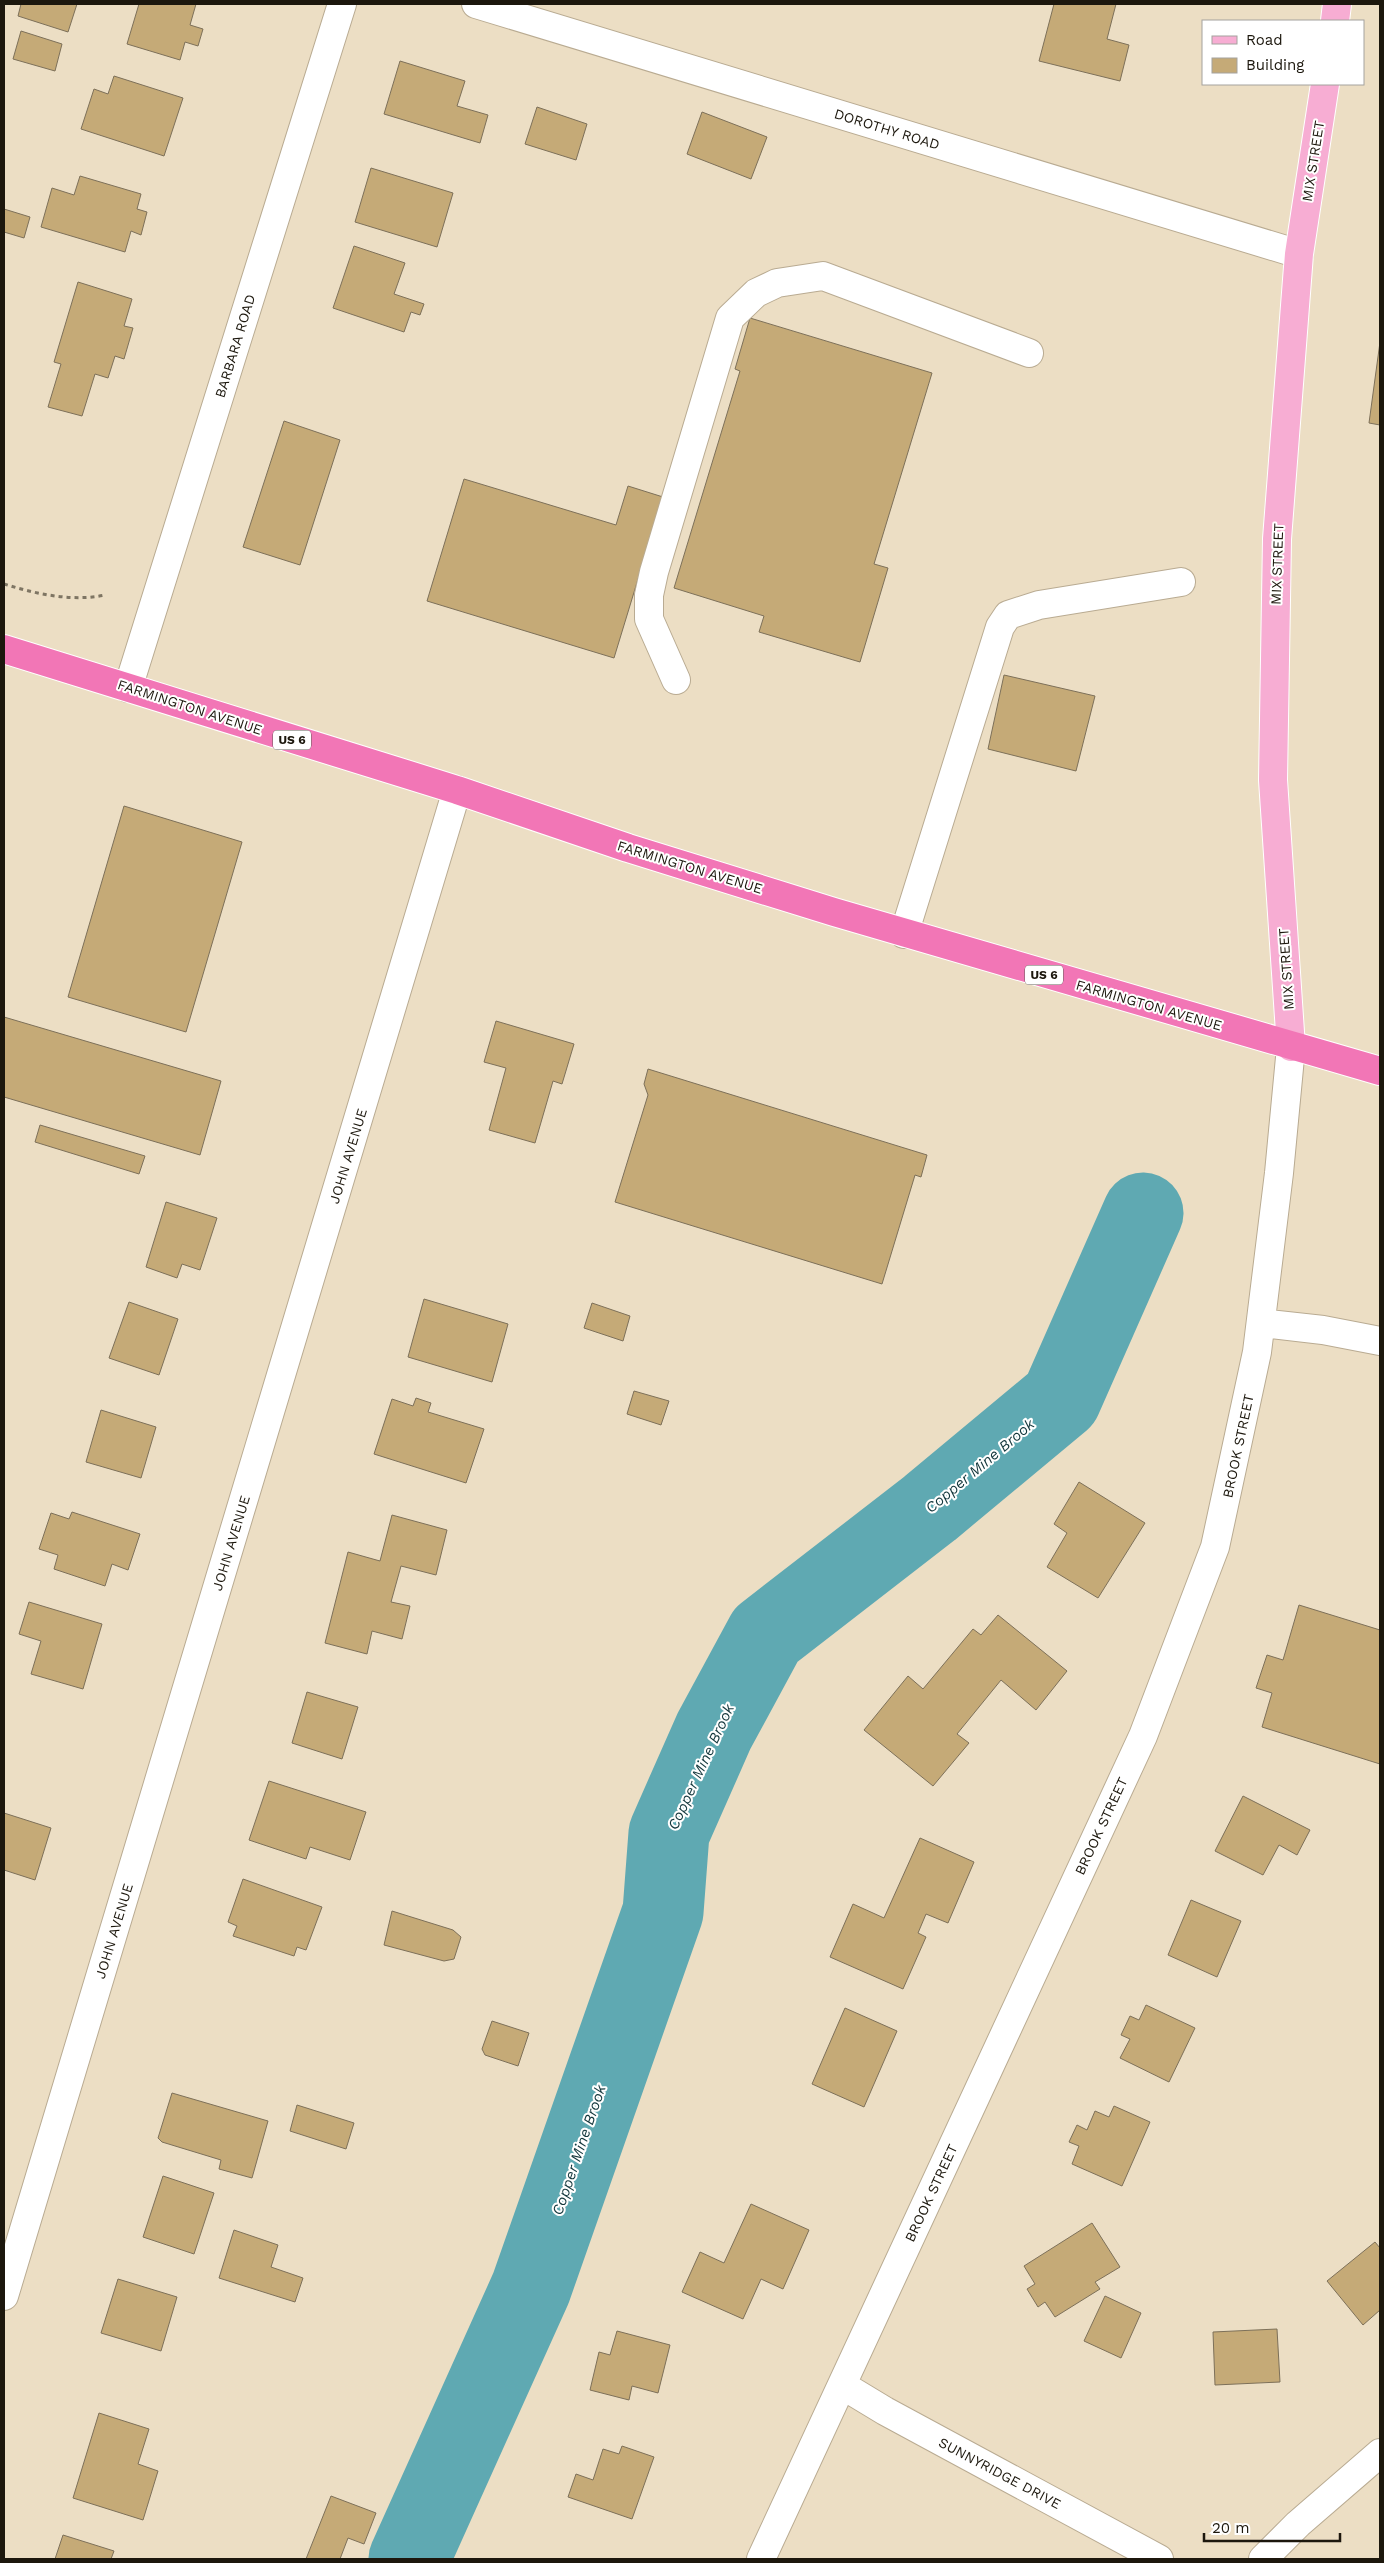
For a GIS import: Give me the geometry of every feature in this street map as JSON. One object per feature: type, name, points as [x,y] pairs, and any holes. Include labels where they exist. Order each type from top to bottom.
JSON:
[{"type":"highway","name":"FARMINGTON AVENUE","points":[[4,649],[457,790],[628,848],[904,934],[1380,1071]]},
{"type":"main road","points":[[1335,20],[1337,4]]},
{"type":"main road","name":"MIX STREET","points":[[1292,1047],[1273,780],[1277,539],[1299,254],[1325,85]]},
{"type":"street","name":"BARBARA ROAD","points":[[128,688],[342,4]]},
{"type":"street","name":"DOROTHY ROAD","points":[[476,4],[1299,254]]},
{"type":"street","points":[[676,680],[649,619],[649,595],[654,572],[730,318],[756,293],[777,284],[823,276],[1029,353]]},
{"type":"street","points":[[904,934],[1000,627],[1008,615],[1039,605],[1181,582]]},
{"type":"street","name":"JOHN AVENUE","points":[[4,2296],[457,790]]},
{"type":"street","name":"BROOK STREET","points":[[761,2559],[1143,1736],[1216,1547],[1238,1448],[1261,1323],[1292,1047]]},
{"type":"street","points":[[1261,1323],[1323,1330],[1380,1341]]},
{"type":"street","name":"SUNNYRIDGE DRIVE","points":[[842,2384],[885,2411],[1159,2559]]},
{"type":"street","points":[[1263,2559],[1298,2524],[1380,2453]]},
{"type":"path","points":[[4,584],[66,598],[88,598],[105,595]]},
{"type":"building","points":[[21,4],[77,4],[68,32],[18,16]]},
{"type":"building","points":[[139,4],[196,4],[190,25],[203,29],[198,46],[185,42],[180,60],[127,44]]},
{"type":"building","points":[[1054,4],[1116,4],[1107,39],[1129,45],[1120,81],[1039,61]]},
{"type":"building","points":[[21,31],[62,44],[55,71],[13,59]]},
{"type":"building","points":[[400,61],[465,81],[457,106],[488,115],[480,143],[384,114]]},
{"type":"building","points":[[114,76],[183,98],[164,156],[81,129],[94,89],[108,94]]},
{"type":"building","points":[[537,107],[587,124],[576,160],[525,144]]},
{"type":"building","points":[[702,112],[767,137],[751,179],[687,154]]},
{"type":"building","points":[[371,168],[453,193],[437,247],[355,222]]},
{"type":"building","points":[[80,176],[141,194],[137,209],[147,212],[141,235],[131,231],[125,252],[41,227],[52,188],[74,195]]},
{"type":"building","points":[[4,209],[30,217],[24,238],[4,232]]},
{"type":"building","points":[[354,246],[405,263],[394,294],[424,304],[420,315],[411,312],[404,332],[333,308]]},
{"type":"building","points":[[78,282],[132,299],[124,326],[133,328],[124,359],[115,356],[108,378],[95,374],[82,416],[48,407],[61,364],[54,362]]},
{"type":"building","points":[[750,318],[932,373],[874,564],[888,568],[860,662],[759,632],[764,616],[674,588],[740,371],[735,369]]},
{"type":"building","points":[[1380,342],[1380,425],[1369,423]]},
{"type":"building","points":[[284,421],[340,440],[300,565],[243,547]]},
{"type":"building","points":[[464,479],[616,525],[628,486],[663,497],[614,658],[427,601]]},
{"type":"building","points":[[1004,675],[1095,696],[1076,771],[988,749]]},
{"type":"building","points":[[124,806],[242,842],[186,1032],[68,997]]},
{"type":"building","points":[[4,1017],[221,1081],[200,1155],[4,1097]]},
{"type":"building","points":[[496,1021],[574,1044],[562,1084],[553,1081],[535,1143],[489,1130],[506,1068],[484,1062]]},
{"type":"building","points":[[648,1069],[927,1155],[921,1177],[915,1175],[882,1284],[615,1202],[648,1095],[644,1084]]},
{"type":"building","points":[[40,1125],[145,1156],[139,1174],[35,1142]]},
{"type":"building","points":[[166,1202],[217,1218],[200,1270],[182,1264],[177,1278],[146,1267]]},
{"type":"building","points":[[424,1299],[508,1324],[492,1382],[408,1357]]},
{"type":"building","points":[[129,1302],[178,1319],[159,1375],[109,1358]]},
{"type":"building","points":[[592,1303],[630,1316],[623,1341],[584,1328]]},
{"type":"building","points":[[634,1391],[669,1401],[661,1425],[627,1414]]},
{"type":"building","points":[[416,1398],[431,1403],[428,1412],[484,1429],[466,1483],[374,1454],[392,1399],[413,1406]]},
{"type":"building","points":[[101,1410],[156,1427],[141,1478],[86,1462]]},
{"type":"building","points":[[1079,1482],[1145,1523],[1098,1598],[1047,1567],[1067,1533],[1054,1524]]},
{"type":"building","points":[[72,1512],[140,1534],[128,1570],[112,1564],[105,1586],[54,1569],[58,1555],[39,1549],[51,1513],[69,1519]]},
{"type":"building","points":[[392,1515],[447,1530],[436,1575],[401,1566],[391,1602],[410,1606],[402,1639],[372,1631],[367,1654],[325,1643],[348,1552],[380,1561]]},
{"type":"building","points":[[29,1602],[102,1624],[83,1689],[31,1674],[41,1641],[19,1634]]},
{"type":"building","points":[[1299,1605],[1380,1630],[1380,1764],[1262,1727],[1272,1693],[1256,1688],[1267,1655],[1283,1660]]},
{"type":"building","points":[[998,1615],[1067,1671],[1036,1710],[1001,1680],[957,1734],[969,1743],[933,1786],[864,1730],[908,1676],[923,1689],[973,1629],[981,1635]]},
{"type":"building","points":[[307,1692],[358,1707],[342,1759],[292,1743]]},
{"type":"building","points":[[269,1781],[366,1812],[350,1860],[310,1847],[306,1859],[249,1840]]},
{"type":"building","points":[[1243,1796],[1310,1830],[1297,1855],[1279,1845],[1263,1875],[1215,1851]]},
{"type":"building","points":[[4,1813],[51,1828],[35,1880],[4,1870]]},
{"type":"building","points":[[920,1838],[974,1862],[948,1923],[926,1914],[918,1933],[926,1937],[903,1989],[830,1957],[853,1904],[884,1918]]},
{"type":"building","points":[[243,1879],[322,1907],[306,1950],[297,1947],[294,1956],[233,1936],[237,1926],[228,1922]]},
{"type":"building","points":[[1191,1900],[1241,1921],[1217,1977],[1168,1955]]},
{"type":"building","points":[[392,1911],[453,1930],[461,1937],[454,1959],[444,1961],[384,1945]]},
{"type":"building","points":[[1146,2005],[1195,2028],[1169,2082],[1120,2058],[1130,2039],[1121,2035],[1130,2016],[1139,2020]]},
{"type":"building","points":[[845,2008],[897,2031],[864,2107],[812,2084]]},
{"type":"building","points":[[492,2021],[529,2033],[518,2066],[485,2055],[482,2049]]},
{"type":"building","points":[[172,2093],[268,2121],[252,2178],[219,2169],[221,2160],[162,2142],[158,2138]]},
{"type":"building","points":[[297,2105],[354,2123],[346,2149],[290,2131]]},
{"type":"building","points":[[1114,2106],[1150,2122],[1122,2186],[1072,2164],[1079,2146],[1069,2142],[1077,2125],[1087,2130],[1095,2111],[1109,2117]]},
{"type":"building","points":[[163,2176],[214,2193],[194,2254],[143,2237]]},
{"type":"building","points":[[751,2204],[809,2230],[783,2289],[761,2279],[743,2319],[682,2292],[700,2252],[724,2263]]},
{"type":"building","points":[[1092,2223],[1120,2267],[1095,2282],[1100,2289],[1055,2317],[1045,2302],[1038,2307],[1027,2289],[1035,2284],[1024,2266]]},
{"type":"building","points":[[234,2230],[278,2245],[271,2267],[303,2278],[295,2302],[219,2278]]},
{"type":"building","points":[[1375,2242],[1380,2248],[1380,2310],[1363,2325],[1327,2281]]},
{"type":"building","points":[[118,2279],[177,2297],[161,2351],[101,2333]]},
{"type":"building","points":[[1105,2296],[1141,2313],[1121,2358],[1084,2341]]},
{"type":"building","points":[[1277,2329],[1280,2382],[1215,2385],[1213,2332]]},
{"type":"building","points":[[617,2331],[670,2345],[658,2393],[632,2386],[629,2400],[590,2390],[599,2352],[610,2355]]},
{"type":"building","points":[[99,2413],[149,2429],[138,2464],[158,2471],[143,2520],[73,2498]]},
{"type":"building","points":[[622,2446],[654,2457],[632,2519],[568,2497],[576,2474],[593,2480],[603,2449],[619,2454]]},
{"type":"building","points":[[331,2496],[376,2513],[364,2544],[348,2538],[340,2559],[306,2559]]},
{"type":"building","points":[[63,2535],[114,2551],[111,2559],[55,2559]]},
{"type":"waterway","name":"Copper Mine Brook","points":[[409,2559],[531,2288],[663,1912],[669,1833],[714,1731],[766,1635],[930,1508],[1061,1399],[1143,1213]]}]
